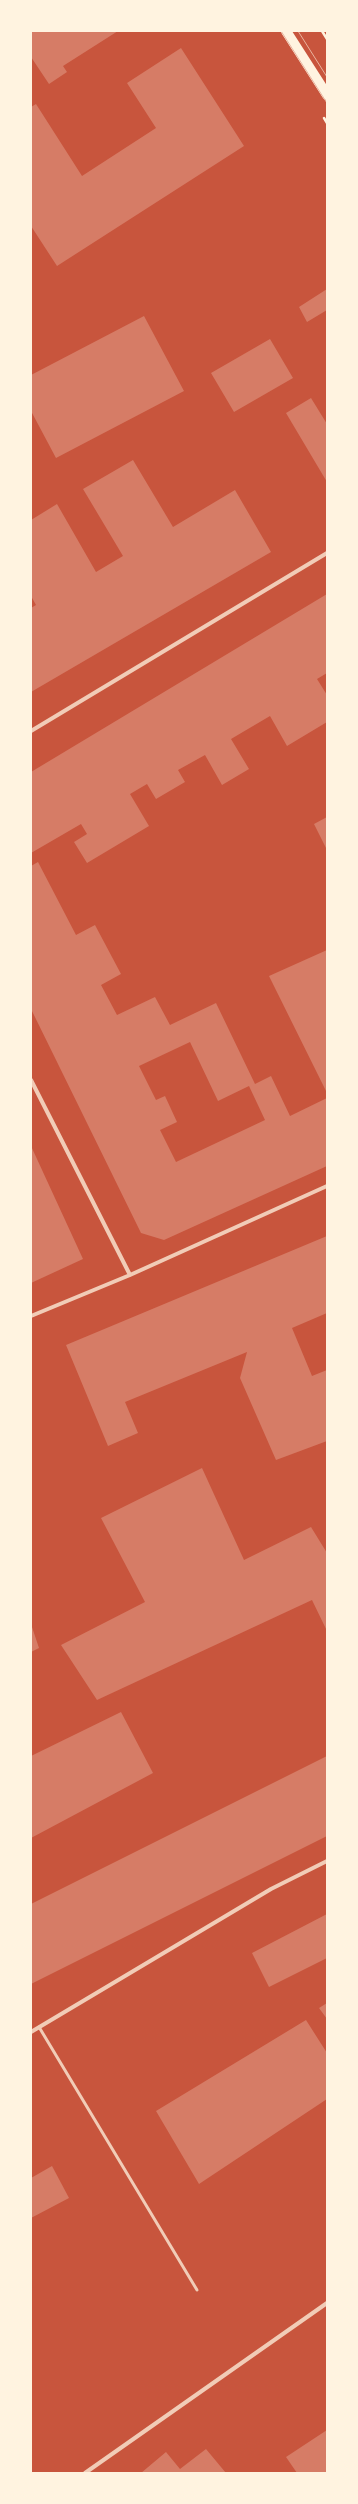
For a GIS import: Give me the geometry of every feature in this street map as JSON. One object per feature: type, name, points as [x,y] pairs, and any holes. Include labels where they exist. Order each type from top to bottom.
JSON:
[{"type":"main road","points":[[286,31],[327,95]]},
{"type":"street","points":[[31,730],[327,553]]},
{"type":"street","points":[[31,1080],[130,1274]]},
{"type":"street","points":[[31,1316],[130,1274],[327,1186]]},
{"type":"street","points":[[31,2032],[271,1889],[327,1861]]},
{"type":"street","points":[[85,2473],[327,2303]]},
{"type":"lane","points":[[40,2027],[197,2290]]},
{"type":"path","points":[[322,31],[327,39]]},
{"type":"building","points":[[31,31],[118,31],[63,66],[67,72],[49,84],[31,57]]},
{"type":"building","points":[[181,48],[244,146],[57,266],[31,226],[31,107],[36,104],[82,176],[156,128],[127,83]]},
{"type":"building","points":[[327,289],[327,310],[307,322],[299,307]]},
{"type":"building","points":[[144,316],[184,391],[56,458],[31,411],[31,375]]},
{"type":"building","points":[[270,339],[293,378],[234,412],[211,373]]},
{"type":"building","points":[[311,398],[327,424],[327,482],[286,413]]},
{"type":"building","points":[[133,460],[173,527],[235,490],[271,552],[31,692],[31,608],[36,605],[31,596],[31,520],[57,504],[96,572],[123,556],[83,489]]},
{"type":"building","points":[[327,594],[327,673],[317,679],[327,695],[327,722],[287,746],[270,716],[231,739],[249,769],[222,785],[205,755],[178,770],[185,782],[156,799],[147,784],[130,794],[149,826],[87,863],[74,842],[87,834],[81,824],[31,853],[31,772]]},
{"type":"building","points":[[327,817],[327,850],[314,824]]},
{"type":"building","points":[[38,862],[76,935],[95,925],[121,974],[101,985],[117,1015],[155,997],[170,1025],[216,1003],[255,1084],[271,1076],[290,1116],[327,1098],[327,1166],[164,1240],[141,1233],[31,1009],[31,866]],"holes":[[[190,1042],[218,1101],[249,1086],[265,1120],[176,1162],[160,1130],[177,1122],[165,1096],[156,1100],[139,1066]]]},
{"type":"building","points":[[327,950],[327,1093],[269,976]]},
{"type":"building","points":[[31,1146],[83,1259],[31,1283]]},
{"type":"building","points":[[327,1236],[327,1313],[292,1328],[312,1376],[327,1370],[327,1441],[276,1460],[240,1378],[247,1352],[125,1402],[138,1433],[108,1446],[66,1345]]},
{"type":"building","points":[[202,1468],[244,1560],[311,1527],[327,1553],[327,1631],[312,1600],[97,1700],[61,1645],[145,1602],[101,1518]]},
{"type":"building","points":[[31,1624],[39,1648],[31,1652]]},
{"type":"building","points":[[121,1712],[153,1773],[31,1838],[31,1756]]},
{"type":"building","points":[[327,1756],[327,1836],[31,1984],[31,1904]]},
{"type":"building","points":[[327,1914],[327,1958],[269,1987],[252,1953]]},
{"type":"building","points":[[327,2003],[327,2019],[319,2008]]},
{"type":"building","points":[[306,2020],[327,2053],[327,2099],[199,2184],[156,2111]]},
{"type":"building","points":[[52,2166],[69,2198],[31,2218],[31,2178]]},
{"type":"building","points":[[327,2430],[327,2473],[297,2473],[286,2457]]},
{"type":"building","points":[[206,2449],[226,2473],[141,2473],[166,2452],[180,2469]]},
{"type":"tram line","points":[[281,31],[327,103]]},
{"type":"tram line","points":[[298,31],[327,77]]}]
